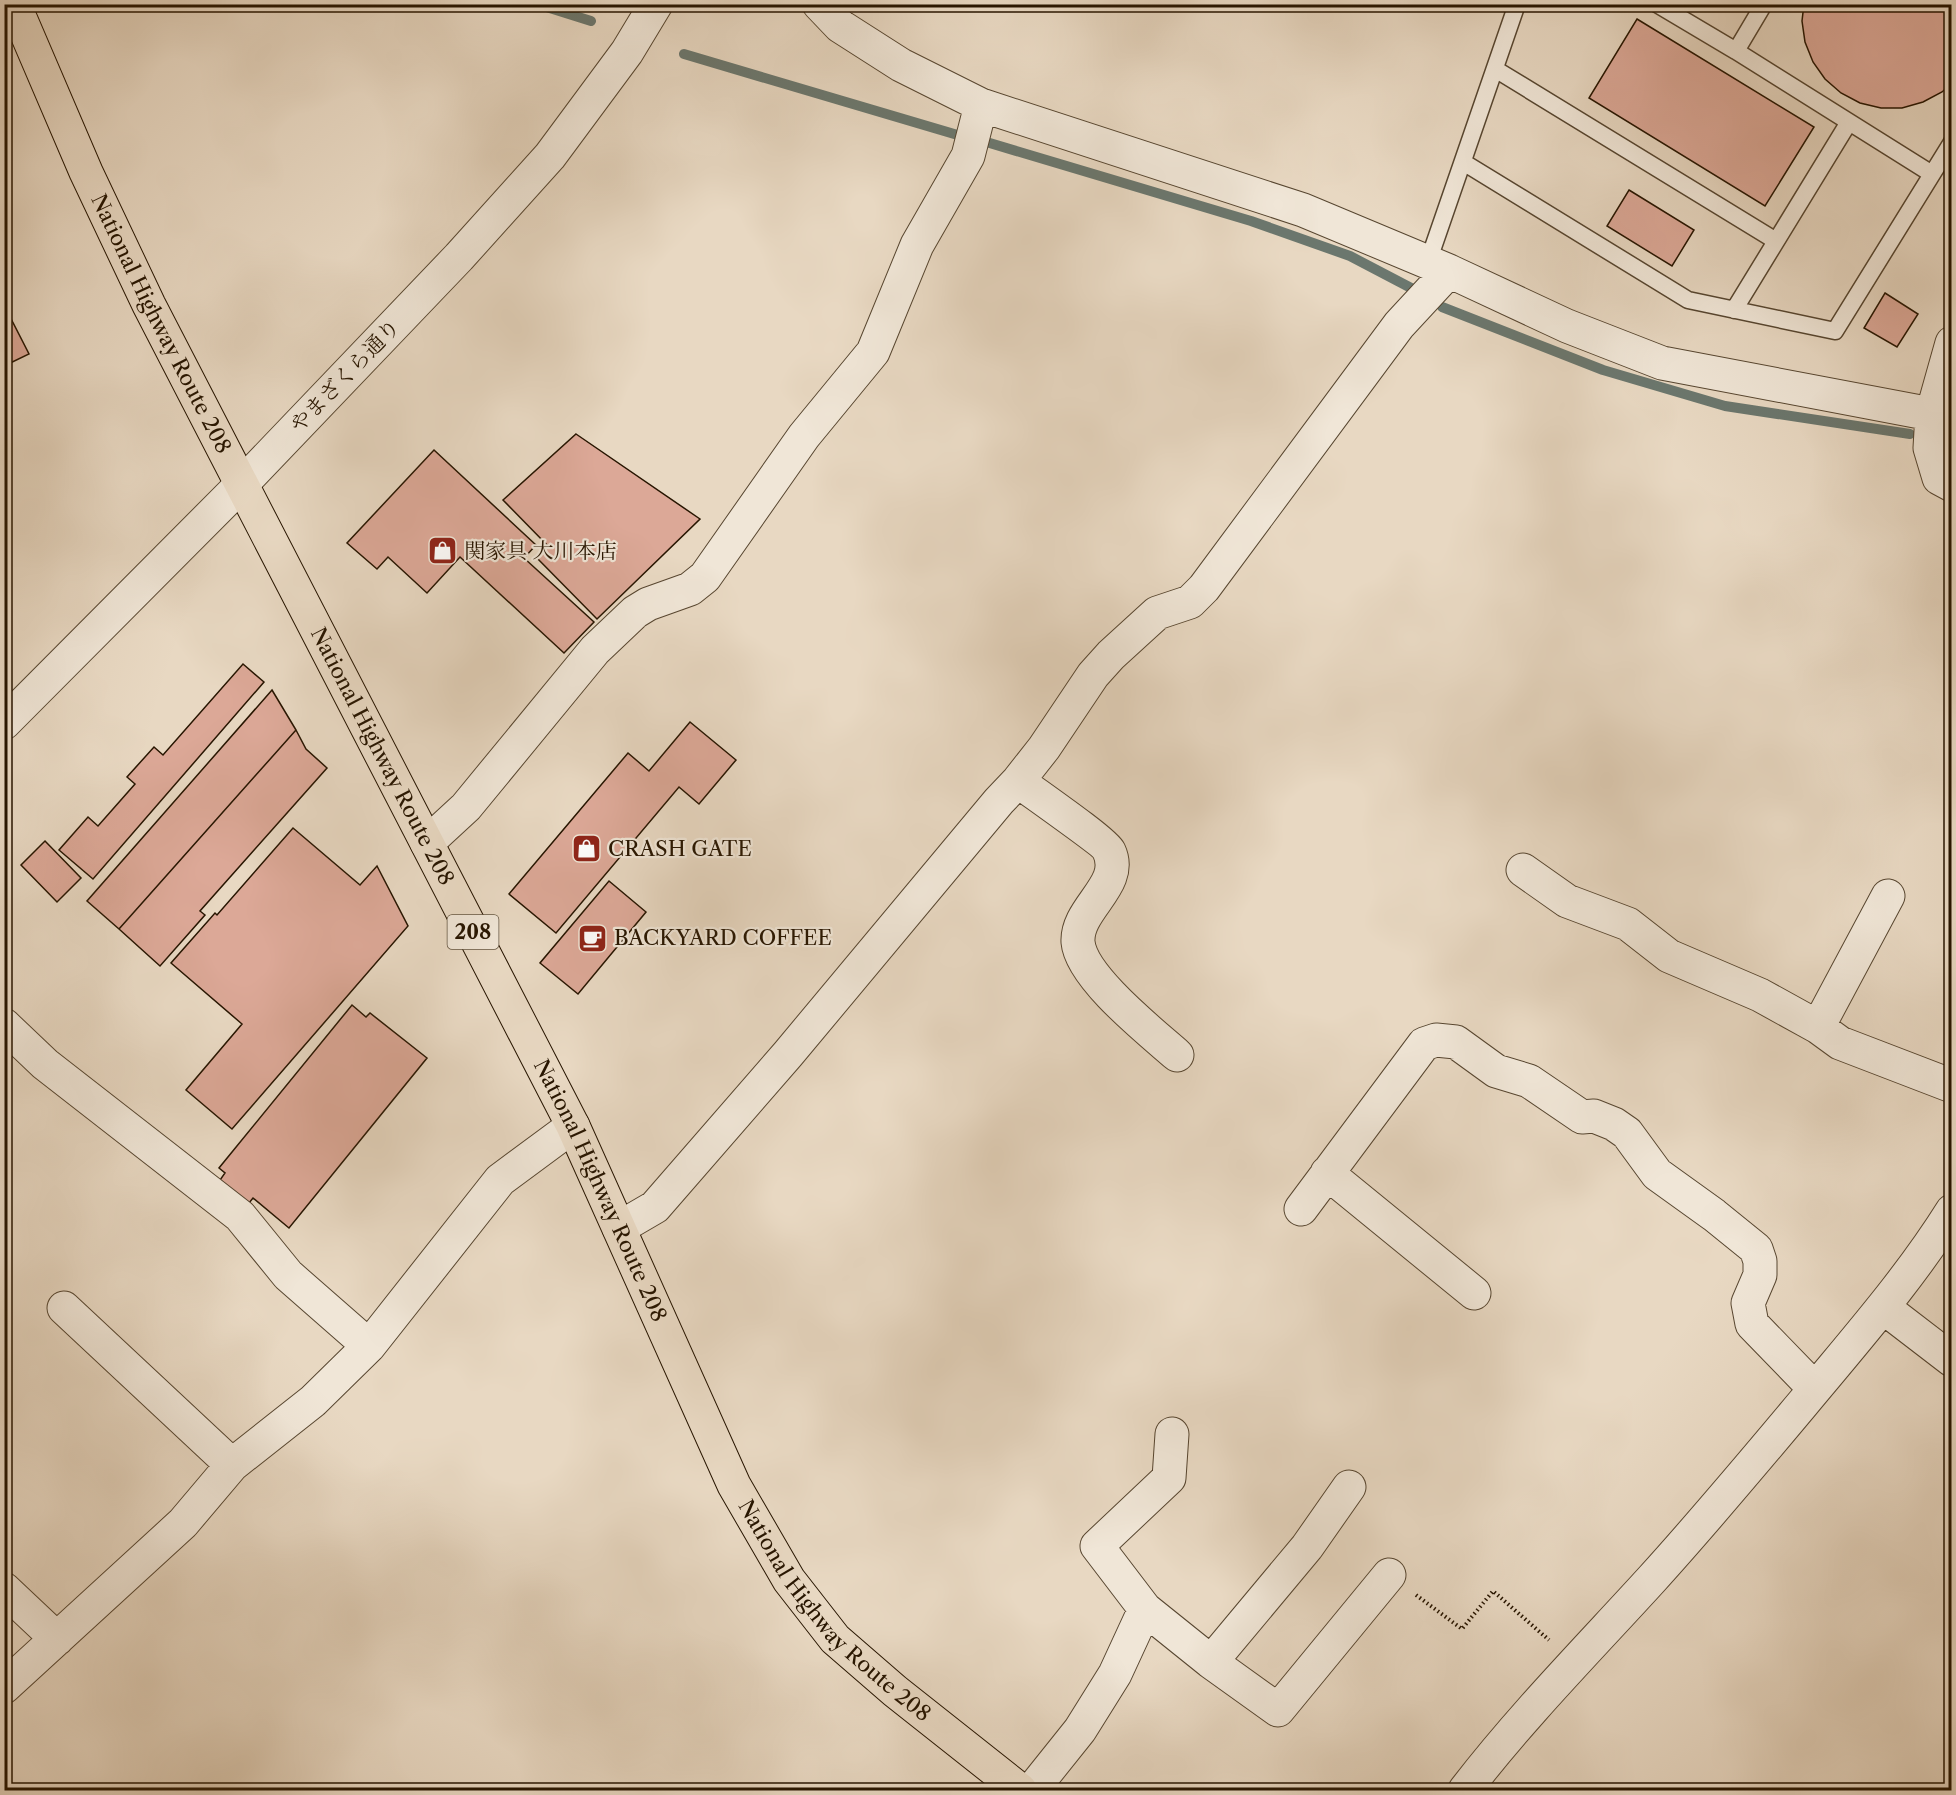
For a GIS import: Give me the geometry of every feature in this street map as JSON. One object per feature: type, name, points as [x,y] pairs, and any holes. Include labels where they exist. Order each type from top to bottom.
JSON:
[{"type":"highway","name":"National Highway Route 208","points":[[14,4],[86,172],[149,305],[573,1126],[734,1485],[789,1580],[835,1639],[895,1691],[1020,1791]]},
{"type":"street","name":"やまざくら通り","points":[[4,723],[242,484],[459,257],[550,156],[627,52],[656,4]]},
{"type":"street","points":[[819,4],[840,26],[902,65],[981,105],[1303,210],[1439,266],[1567,326],[1662,363],[1942,416]]},
{"type":"street","points":[[427,843],[466,807],[595,650],[635,612],[648,604],[690,589],[705,577],[804,436],[873,352],[917,245],[968,156],[981,105]]},
{"type":"street","points":[[619,1228],[655,1207],[788,1054],[1018,781],[1044,748],[1094,675],[1111,655],[1157,613],[1190,602],[1204,588],[1399,325],[1439,266]]},
{"type":"street","points":[[1952,344],[1942,416],[1930,448],[1939,478],[1952,485]]},
{"type":"street","points":[[1018,781],[1109,849],[1113,868],[1109,880],[1081,923],[1078,942],[1090,969],[1115,999],[1177,1055]]},
{"type":"street","points":[[1523,870],[1567,901],[1628,924],[1669,956],[1760,995],[1818,1027],[1840,1043],[1952,1086]]},
{"type":"street","points":[[1818,1027],[1888,896]]},
{"type":"street","points":[[4,1025],[45,1064],[240,1216],[288,1275],[369,1346]]},
{"type":"street","points":[[1301,1209],[1424,1044],[1436,1040],[1456,1042],[1496,1071],[1529,1081],[1582,1117],[1594,1116],[1614,1124],[1627,1133],[1657,1174],[1756,1249],[1760,1261],[1760,1275],[1748,1303],[1752,1324],[1815,1389]]},
{"type":"street","points":[[4,1687],[183,1523],[232,1465],[313,1401],[369,1346],[500,1180],[573,1126]]},
{"type":"street","points":[[1327,1173],[1474,1293]]},
{"type":"street","points":[[1465,1791],[1500,1745],[1658,1572],[1815,1389],[1883,1307],[1952,1211]]},
{"type":"street","points":[[1883,1307],[1952,1360]]},
{"type":"street","points":[[64,1308],[232,1465]]},
{"type":"street","points":[[1172,1434],[1169,1478],[1098,1546],[1145,1609],[1211,1662],[1278,1710],[1389,1575]]},
{"type":"street","points":[[1211,1662],[1307,1547],[1348,1487]]},
{"type":"street","points":[[4,1589],[57,1639]]},
{"type":"street","points":[[1032,1791],[1080,1730],[1115,1674],[1145,1609]]},
{"type":"lane","points":[[1439,266],[1463,162],[1517,4]]},
{"type":"lane","points":[[1657,4],[1932,174]]},
{"type":"lane","points":[[1736,51],[1764,4]]},
{"type":"lane","points":[[1495,69],[1776,241]]},
{"type":"lane","points":[[1734,310],[1849,122]]},
{"type":"lane","points":[[1463,162],[1688,300],[1835,331],[1952,142]]},
{"type":"path","points":[[1389,1575],[1462,1629],[1493,1591],[1575,1663]]},
{"type":"building","points":[[1804,4],[1952,4],[1952,83],[1942,92],[1923,102],[1902,108],[1881,108],[1860,103],[1841,93],[1825,79],[1813,62],[1805,42],[1802,21]]},
{"type":"building","points":[[1637,19],[1814,127],[1765,206],[1589,98]]},
{"type":"building","points":[[1629,190],[1694,230],[1672,266],[1607,226]]},
{"type":"building","points":[[1885,293],[1918,314],[1897,347],[1864,328]]},
{"type":"building","points":[[4,305],[29,354],[4,366]]},
{"type":"building","points":[[576,434],[700,519],[597,619],[536,557],[548,546],[503,500]]},
{"type":"building","name":"関家具 大川本店","points":[[434,450],[536,545],[524,558],[594,622],[564,653],[460,557],[427,593],[388,557],[377,569],[347,543]]},
{"type":"building","points":[[243,664],[264,682],[93,879],[59,850],[88,817],[98,826],[135,784],[127,777],[154,747],[163,755]]},
{"type":"building","points":[[272,690],[296,730],[119,929],[87,901]]},
{"type":"building","name":"CRASH GATE","points":[[690,722],[736,760],[699,804],[679,787],[556,933],[509,894],[628,753],[649,771]]},
{"type":"building","points":[[296,730],[306,749],[327,768],[200,911],[205,915],[160,966],[119,929]]},
{"type":"building","points":[[293,828],[360,885],[377,866],[408,926],[232,1129],[186,1090],[242,1024],[171,963],[215,913],[217,915]]},
{"type":"building","points":[[45,841],[81,878],[57,902],[21,865]]},
{"type":"building","name":"BACKYARD COFFEE","points":[[609,881],[646,912],[578,994],[540,963]]},
{"type":"building","points":[[352,1005],[366,1017],[370,1013],[427,1058],[289,1228],[253,1198],[249,1203],[220,1180],[225,1173],[219,1168]]},
{"type":"waterway","points":[[537,4],[591,21]]},
{"type":"waterway","points":[[684,54],[961,136]]},
{"type":"waterway","points":[[983,141],[1251,221],[1350,256],[1413,289]]},
{"type":"waterway","points":[[1442,307],[1603,370],[1725,406],[1910,434]]},
{"type":"waterway","points":[[1948,442],[1952,443]]},
{"type":"place","name":"関家具 大川本店","points":[[443,551]]},
{"type":"place","name":"CRASH GATE","points":[[587,849]]},
{"type":"place","name":"BACKYARD COFFEE","points":[[593,938]]}]
